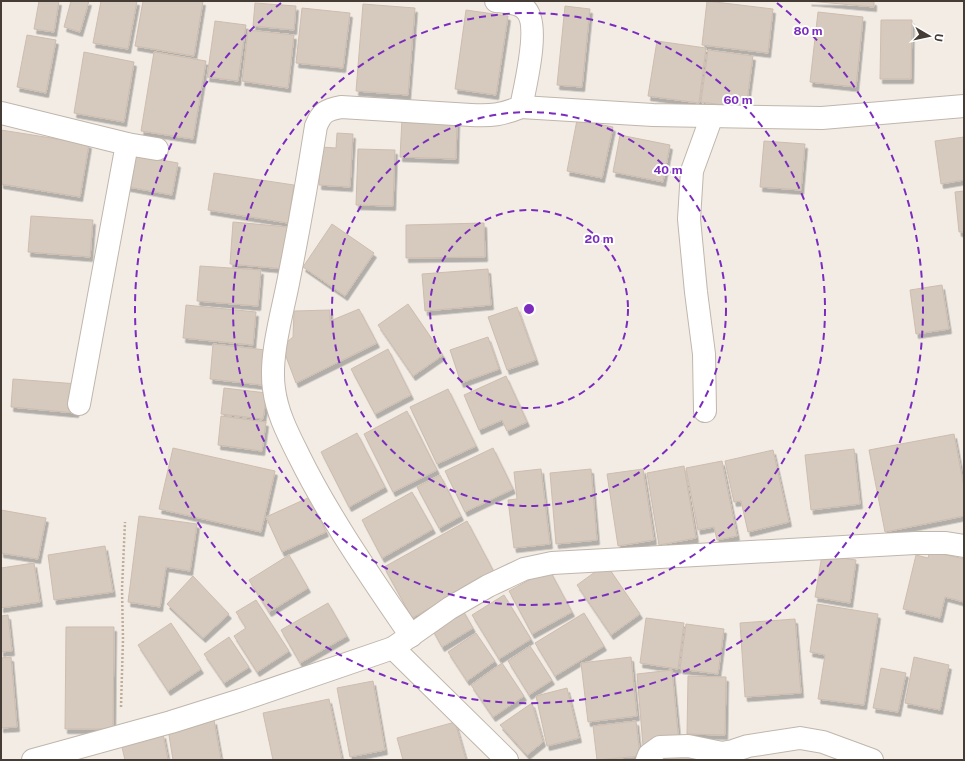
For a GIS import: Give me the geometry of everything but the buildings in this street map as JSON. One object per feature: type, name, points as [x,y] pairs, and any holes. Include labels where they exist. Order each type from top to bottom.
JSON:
[{"type":"street","points":[[496,1],[517,4],[525,8],[530,14],[532,39],[521,107]]},
{"type":"street","points":[[411,636],[360,561],[314,486],[280,415],[273,388],[274,355],[300,225],[316,126],[320,115],[329,110],[341,107],[471,116],[498,115],[521,107],[653,115],[822,118],[964,106]]},
{"type":"street","points":[[1,113],[127,144],[157,149]]},
{"type":"street","points":[[705,411],[704,354],[689,219],[692,170],[712,116]]},
{"type":"street","points":[[79,404],[127,144]]},
{"type":"street","points":[[33,760],[171,722],[241,700],[393,648],[450,608],[488,586],[524,569],[552,562],[915,543],[946,543],[964,546]]},
{"type":"street","points":[[393,648],[507,760]]},
{"type":"street","points":[[646,760],[660,747],[688,746],[722,753],[753,745],[800,738],[823,742],[872,760]]},
{"type":"path","points":[[120,735],[123,639],[122,589],[125,522]]}]
